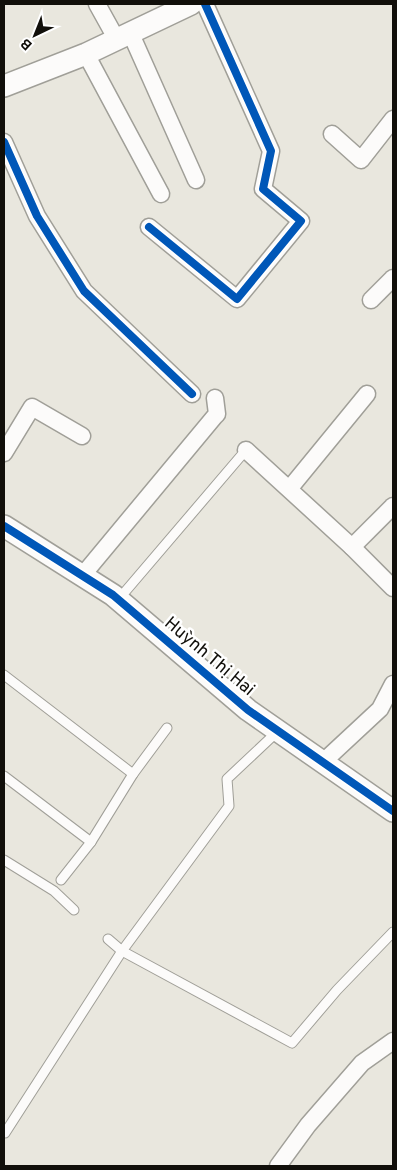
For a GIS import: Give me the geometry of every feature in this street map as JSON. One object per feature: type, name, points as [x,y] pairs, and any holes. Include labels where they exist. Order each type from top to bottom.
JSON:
[{"type":"street","points":[[97,4],[124,37],[196,180]]},
{"type":"street","points":[[4,86],[86,54],[191,4]]},
{"type":"street","points":[[149,227],[237,299],[302,221],[263,190],[271,151],[205,4]]},
{"type":"street","points":[[86,54],[161,194]]},
{"type":"street","points":[[332,134],[361,160],[393,119]]},
{"type":"street","points":[[4,142],[37,216],[84,291],[192,394]]},
{"type":"street","points":[[371,300],[393,278]]},
{"type":"street","points":[[290,488],[367,394]]},
{"type":"street","points":[[82,576],[217,414],[215,398]]},
{"type":"street","points":[[4,453],[32,407],[82,436]]},
{"type":"street","points":[[246,450],[290,488],[393,588]]},
{"type":"street","points":[[352,547],[393,506]]},
{"type":"street","name":"Huỳnh Thị Hai","points":[[5,531],[82,576],[118,600],[248,710],[393,812]]},
{"type":"street","points":[[323,762],[380,709],[393,684]]},
{"type":"street","points":[[278,1166],[308,1125],[362,1063],[393,1041]]},
{"type":"lane","points":[[118,600],[246,450]]},
{"type":"lane","points":[[4,675],[133,774]]},
{"type":"lane","points":[[61,880],[91,842],[133,774],[167,728]]},
{"type":"lane","points":[[4,1132],[122,951],[229,806],[227,779],[278,731]]},
{"type":"lane","points":[[4,776],[91,842]]},
{"type":"lane","points":[[4,860],[54,891],[74,910]]},
{"type":"lane","points":[[108,939],[122,951],[292,1043],[338,990],[393,932]]},
{"type":"cycle path","points":[[149,227],[237,299],[301,221],[263,189],[271,151],[205,4]]},
{"type":"cycle path","points":[[4,142],[37,216],[84,291],[192,394]]},
{"type":"cycle path","points":[[4,526],[113,595],[248,710],[393,811]]}]
